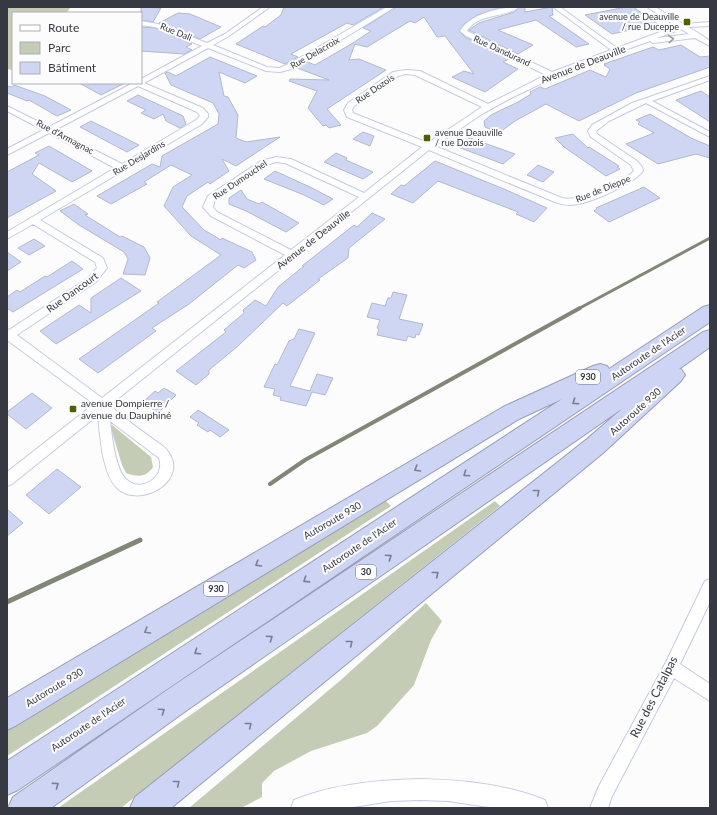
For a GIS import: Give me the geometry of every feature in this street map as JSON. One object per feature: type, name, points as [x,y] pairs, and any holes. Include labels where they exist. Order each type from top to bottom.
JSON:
[{"type":"highway","name":"Autoroute de l'Acier","points":[[7,779],[710,312]]},
{"type":"highway","name":"30","points":[[24,808],[180,698],[710,337]]},
{"type":"highway","name":"Autoroute 930","points":[[7,715],[511,413],[666,342]]},
{"type":"highway","name":"Autoroute 930","points":[[146,808],[595,446],[710,343]]},
{"type":"highway","points":[[7,706],[57,685]]},
{"type":"street","points":[[142,81],[209,46],[242,26],[267,7]]},
{"type":"street","name":"Rue Delacroix","points":[[209,46],[266,69],[284,70],[392,7]]},
{"type":"street","name":"Rue Dandurand","points":[[516,7],[479,19],[465,26],[463,31],[468,35],[552,75]]},
{"type":"street","points":[[556,7],[615,50]]},
{"type":"street","points":[[650,7],[710,44]]},
{"type":"street","name":"Rue Dali","points":[[142,23],[156,25],[209,46]]},
{"type":"street","name":"Avenue de Deauville","points":[[7,480],[428,147],[460,124],[488,106],[552,75],[615,50],[645,41],[680,26],[710,24]]},
{"type":"street","name":"Avenue de Deauville","points":[[645,41],[696,36],[710,30]]},
{"type":"street","name":"Rue Dozois","points":[[428,147],[353,116],[349,113],[349,106],[396,74],[410,72],[417,73],[488,106]]},
{"type":"street","name":"Rue de Dieppe","points":[[428,147],[560,201],[578,201],[638,174],[639,169],[634,163],[596,138],[592,131],[598,125],[647,101],[710,78]]},
{"type":"street","points":[[7,152],[137,84]]},
{"type":"street","name":"Rue Desjardins","points":[[7,236],[200,122],[204,117],[200,110],[141,84]]},
{"type":"street","points":[[647,101],[710,135]]},
{"type":"street","name":"Rue d'Armagnac","points":[[7,108],[50,129],[122,168]]},
{"type":"street","name":"Rue Dumouchel","points":[[292,255],[214,214],[208,207],[211,198],[264,163],[279,159],[288,161],[366,196]]},
{"type":"street","name":"Rue Dancourt","points":[[8,335],[92,280],[100,273],[102,268],[99,260],[33,220]]},
{"type":"street","points":[[8,335],[103,404],[113,416],[164,455],[167,461],[167,473],[159,483],[146,489],[132,489],[123,485],[119,481],[106,440],[103,404]]},
{"type":"street","name":"Rue des Catalpas","points":[[599,808],[605,792],[671,667],[710,586]]},
{"type":"street","points":[[671,667],[710,693]]},
{"type":"street","points":[[302,808],[350,796],[415,789],[470,791],[537,808]]},
{"type":"green space","points":[[7,7],[71,7],[67,12],[12,12],[12,70],[7,69]]},
{"type":"green space","points":[[110,425],[112,425],[151,457],[153,467],[150,471],[141,476],[126,473],[122,465]]},
{"type":"green space","points":[[385,500],[391,506],[7,756],[7,728]]},
{"type":"green space","points":[[495,501],[500,506],[121,808],[58,808]]},
{"type":"green space","points":[[426,603],[442,621],[431,640],[414,685],[377,726],[367,733],[311,751],[274,771],[262,783],[262,797],[241,808],[189,808],[342,679]]},
{"type":"building","points":[[141,7],[161,8],[153,22],[142,20]]},
{"type":"building","points":[[284,7],[384,7],[353,25],[347,23],[291,54],[298,57],[285,64],[236,44],[263,26],[265,27],[281,15]]},
{"type":"building","points":[[396,7],[502,7],[477,15],[464,24],[459,31],[465,37],[509,59],[503,62],[518,69],[485,92],[452,77],[464,71],[474,74],[445,36],[437,37],[424,17],[415,23],[410,21],[367,47],[355,44],[349,60],[359,59],[386,70],[327,109],[341,125],[329,128],[326,125],[323,126],[308,108],[317,91],[289,81],[290,79],[329,80],[297,68],[308,62],[315,65],[353,43],[371,31],[363,28]]},
{"type":"building","points":[[520,7],[525,7],[525,12],[552,7],[553,15],[549,16],[589,44],[576,47],[536,20],[498,30],[533,45],[518,54],[469,30],[479,23],[514,12]]},
{"type":"building","points":[[633,7],[658,24],[612,34],[585,15]]},
{"type":"building","points":[[178,13],[190,14],[221,27],[200,39],[159,23]]},
{"type":"building","points":[[142,27],[155,28],[192,44],[186,47],[192,50],[184,54],[142,51]]},
{"type":"building","points":[[681,45],[700,57],[710,56],[710,67],[636,93],[579,121],[546,104],[515,121],[499,133],[485,127],[484,121],[491,115],[518,102],[531,94],[530,92],[540,87],[545,89],[590,70],[606,77],[610,69],[604,64],[653,47],[659,50]]},
{"type":"building","points":[[210,57],[257,76],[245,83],[219,72],[224,96],[228,97],[238,115],[236,138],[246,142],[280,137],[236,166],[222,159],[229,171],[210,184],[208,182],[187,196],[182,207],[204,230],[221,240],[222,238],[252,252],[256,260],[244,268],[238,265],[189,304],[152,328],[156,331],[98,373],[79,359],[159,303],[157,302],[221,255],[191,236],[164,206],[173,187],[192,175],[171,165],[144,182],[147,184],[111,204],[97,196],[152,164],[160,167],[162,156],[218,124],[219,114],[213,103],[171,85],[165,73],[168,72],[176,76]]},
{"type":"building","points":[[81,84],[123,84],[101,95]]},
{"type":"building","points":[[14,85],[45,96],[71,110],[57,116],[29,100],[27,101],[7,93],[7,86],[12,87]]},
{"type":"building","points":[[701,91],[710,97],[710,122],[676,100]]},
{"type":"building","points":[[138,95],[183,116],[186,124],[180,128],[166,121],[163,114],[154,119],[141,113],[146,110],[127,101]]},
{"type":"building","points":[[650,114],[691,138],[710,146],[710,158],[696,154],[658,164],[626,144],[654,133],[638,124],[640,122],[636,120]]},
{"type":"building","points":[[91,121],[139,145],[127,152],[80,127]]},
{"type":"building","points":[[363,132],[374,136],[370,146],[353,139]]},
{"type":"building","points":[[573,134],[588,148],[589,147],[619,166],[617,167],[620,169],[606,176],[564,147],[555,138]]},
{"type":"building","points":[[470,138],[515,154],[503,164],[458,147]]},
{"type":"building","points":[[49,146],[92,171],[72,182],[39,163],[32,174],[56,191],[7,218],[7,172],[39,155],[35,153]]},
{"type":"building","points":[[336,153],[347,158],[346,160],[373,172],[363,179],[324,162]]},
{"type":"building","points":[[435,161],[547,208],[534,222],[516,214],[518,212],[438,181],[413,203],[391,194],[401,185],[404,186]]},
{"type":"building","points":[[538,165],[554,172],[543,182],[527,175]]},
{"type":"building","points":[[275,171],[333,199],[324,205],[304,195],[264,179]]},
{"type":"building","points":[[644,187],[660,198],[609,222],[594,211],[597,209],[596,208]]},
{"type":"building","points":[[241,190],[247,199],[259,204],[262,202],[299,223],[286,232],[246,211],[229,204],[229,198]]},
{"type":"building","points":[[74,204],[88,214],[85,215],[120,237],[122,236],[144,247],[150,258],[145,275],[123,274],[128,259],[124,252],[79,225],[60,211]]},
{"type":"building","points":[[372,213],[385,219],[349,248],[348,258],[318,279],[320,280],[287,306],[283,303],[238,346],[209,370],[209,374],[196,385],[176,371],[226,332],[224,330],[244,313],[243,310],[255,300],[266,306],[278,287],[354,225],[357,227]]},
{"type":"building","points":[[34,239],[45,246],[29,255],[18,248]]},
{"type":"building","points":[[7,252],[21,262],[7,271]]},
{"type":"building","points":[[72,261],[83,269],[13,312],[7,308],[7,297],[17,290],[20,292]]},
{"type":"building","points":[[121,278],[141,291],[56,344],[40,331],[79,305],[91,313],[91,298]]},
{"type":"building","points":[[393,292],[407,295],[399,319],[423,324],[419,335],[416,334],[415,338],[408,336],[406,341],[377,335],[379,329],[377,328],[380,320],[367,317],[372,303],[385,306],[388,298],[391,298]]},
{"type":"building","points":[[299,329],[315,333],[290,386],[310,391],[317,374],[333,378],[325,395],[312,392],[306,406],[280,400],[281,397],[273,395],[275,389],[264,387],[275,364],[277,365],[289,341],[294,339]]},
{"type":"building","points":[[164,388],[176,395],[158,413],[143,402],[155,391],[158,393]]},
{"type":"building","points":[[32,393],[52,408],[26,429],[7,414],[7,412]]},
{"type":"building","points":[[198,410],[229,430],[220,437],[210,430],[208,432],[197,425],[199,423],[190,417]]},
{"type":"building","points":[[57,469],[81,487],[49,514],[26,495]]},
{"type":"building","points":[[7,509],[23,523],[7,536]]},
{"type":"waterway","points":[[578,309],[710,238]]},
{"type":"waterway","points":[[270,484],[305,460],[580,308]]},
{"type":"waterway","points":[[7,602],[140,540]]},
{"type":"place","name":"avenue de Deauville / rue Duceppe","points":[[687,22]]},
{"type":"place","name":"avenue Deauville / rue Dozois","points":[[427,138]]},
{"type":"place","name":"avenue Dompierre / avenue du Dauphiné","points":[[73,409]]}]
